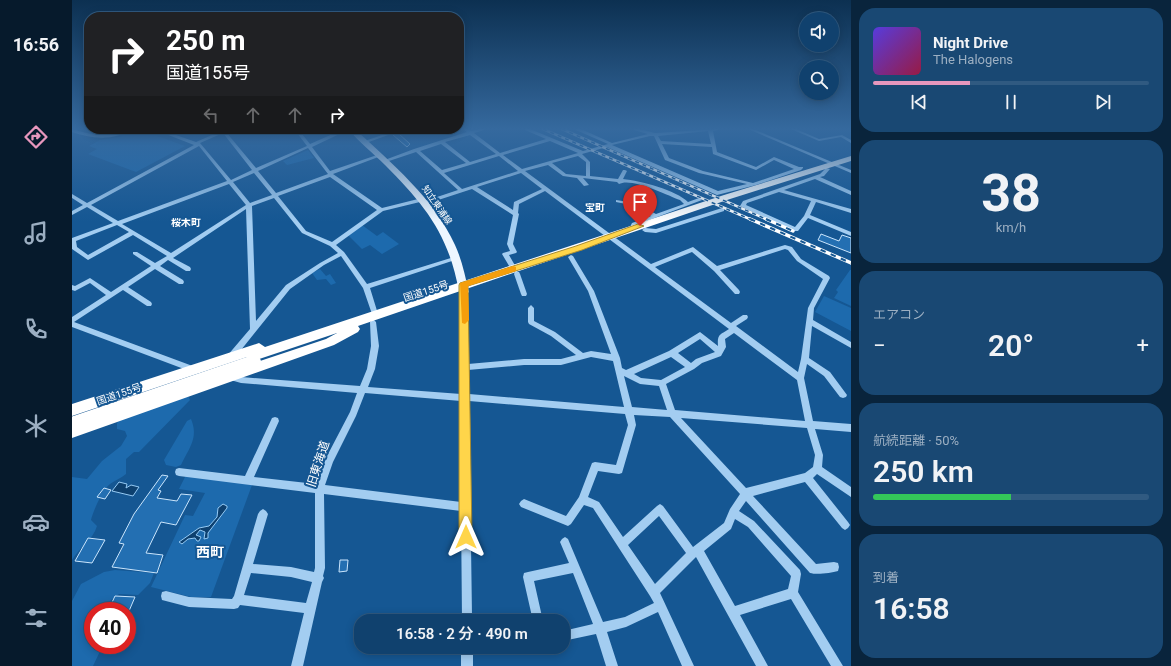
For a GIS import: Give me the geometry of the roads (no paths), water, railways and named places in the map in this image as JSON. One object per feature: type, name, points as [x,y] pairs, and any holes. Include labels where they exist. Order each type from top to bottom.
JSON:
[{"type":"highway","name":"国道155号","points":[[72,416],[253,359],[613,238],[645,230],[830,167],[846,160]]},
{"type":"highway","name":"国道155号","points":[[515,271],[571,256],[632,229],[822,166],[830,167]]},
{"type":"highway","points":[[72,410],[323,327],[352,326]]},
{"type":"highway","points":[[72,431],[207,386],[330,342],[352,326]]},
{"type":"highway","name":"国道155号","points":[[72,424],[253,359]]},
{"type":"main road","name":"知立東浦線","points":[[382,160],[423,201],[446,236],[456,258],[464,288]]},
{"type":"street","points":[[72,213],[168,160]]},
{"type":"street","points":[[211,160],[250,206],[253,330]]},
{"type":"street","name":"旧東海道","points":[[247,160],[273,196],[304,232],[332,245],[342,252],[366,287],[374,318],[376,338],[373,360],[363,389],[329,461],[319,490],[321,528],[319,578],[310,609],[298,666]]},
{"type":"street","points":[[132,232],[88,258],[74,248],[72,240],[230,182],[280,160]]},
{"type":"street","points":[[319,160],[330,174],[381,210]]},
{"type":"street","points":[[72,320],[250,206],[330,174],[377,160]]},
{"type":"street","points":[[427,160],[462,191]]},
{"type":"street","points":[[465,160],[469,163]]},
{"type":"street","points":[[441,172],[479,160]]},
{"type":"street","points":[[508,160],[800,378]]},
{"type":"street","points":[[332,245],[381,210],[474,188],[521,171],[558,160]]},
{"type":"street","points":[[587,160],[588,162],[588,177]]},
{"type":"street","points":[[643,160],[717,193],[754,184],[800,169],[779,160]]},
{"type":"street","points":[[670,160],[691,168],[754,184]]},
{"type":"street","points":[[733,160],[756,169],[771,160]]},
{"type":"street","points":[[816,160],[830,167],[851,172]]},
{"type":"street","points":[[549,163],[565,175],[579,177],[601,176],[619,182],[636,182],[651,186],[682,199],[687,204]]},
{"type":"street","points":[[814,200],[807,216],[796,230],[743,206],[745,202],[822,174],[830,167]]},
{"type":"street","points":[[680,177],[691,168]]},
{"type":"street","points":[[619,182],[625,171]]},
{"type":"street","points":[[579,177],[586,185]]},
{"type":"street","points":[[815,177],[851,193]]},
{"type":"street","points":[[474,188],[515,213]]},
{"type":"street","points":[[524,294],[515,271],[505,254],[514,252],[510,244],[516,214],[516,203],[546,190]]},
{"type":"street","points":[[779,190],[851,211]]},
{"type":"street","points":[[72,196],[118,223],[188,269]]},
{"type":"street","points":[[629,204],[631,196]]},
{"type":"street","points":[[632,229],[634,224],[699,200]]},
{"type":"street","points":[[618,201],[629,204],[656,216]]},
{"type":"street","points":[[645,230],[656,231],[722,210]]},
{"type":"street","points":[[807,216],[851,234]]},
{"type":"street","points":[[654,592],[695,552],[728,526],[733,512],[746,493],[807,477],[817,469],[819,455],[810,425],[800,378],[805,359],[811,308],[819,296],[827,278],[799,260],[790,248],[785,247],[716,270]]},
{"type":"street","points":[[651,266],[693,249],[738,292]]},
{"type":"street","points":[[207,386],[288,287],[342,252]]},
{"type":"street","points":[[135,253],[181,282]]},
{"type":"street","points":[[524,504],[568,521],[582,500],[595,466],[619,470],[632,425],[616,358],[591,291],[571,256]]},
{"type":"street","points":[[366,287],[456,258]]},
{"type":"street","points":[[72,287],[75,289],[90,280],[112,295]]},
{"type":"street","points":[[124,287],[149,304]]},
{"type":"street","points":[[464,288],[466,614]]},
{"type":"street","points":[[531,308],[531,322],[553,334],[582,356]]},
{"type":"street","points":[[619,370],[628,373],[640,381],[662,383],[699,361],[718,354],[720,351],[721,338],[745,317]]},
{"type":"street","points":[[809,321],[851,345]]},
{"type":"street","points":[[72,324],[195,370]]},
{"type":"street","points":[[628,373],[672,352],[700,335],[720,351]]},
{"type":"street","points":[[672,352],[691,367]]},
{"type":"street","points":[[465,367],[524,362],[556,362],[575,359],[590,354],[616,358]]},
{"type":"street","points":[[805,359],[827,374],[843,395]]},
{"type":"street","points":[[230,377],[241,380],[851,428]]},
{"type":"street","points":[[662,383],[672,414],[814,569],[834,567]]},
{"type":"street","points":[[248,480],[275,421]]},
{"type":"street","points":[[817,469],[851,492]]},
{"type":"street","points":[[180,472],[466,507]]},
{"type":"street","points":[[807,477],[845,525]]},
{"type":"street","points":[[582,500],[596,505],[654,592],[659,606],[688,666]]},
{"type":"street","points":[[622,544],[660,509],[695,552],[733,612],[762,666]]},
{"type":"street","points":[[733,512],[751,524],[796,574],[793,593],[837,666]]},
{"type":"street","points":[[166,596],[189,602],[234,604],[238,599],[263,514]]},
{"type":"street","points":[[565,542],[600,628],[612,666]]},
{"type":"street","points":[[536,614],[528,577],[576,567]]},
{"type":"street","points":[[247,568],[291,572],[319,578]]},
{"type":"street","points":[[733,612],[793,593]]},
{"type":"street","points":[[238,599],[310,609]]},
{"type":"street","points":[[570,634],[626,622],[659,606]]},
{"type":"street","points":[[467,654],[467,666]]},
{"type":"railway","points":[[614,160],[752,220]]},
{"type":"railway","points":[[632,160],[768,220]]},
{"type":"railway","points":[[750,219],[851,263]]},
{"type":"railway","points":[[766,219],[793,231]]},
{"type":"district","name":"宝町","points":[[595,207]]},
{"type":"district","name":"桜木町","points":[[186,222]]},
{"type":"district","name":"西町","points":[[210,552]]}]
